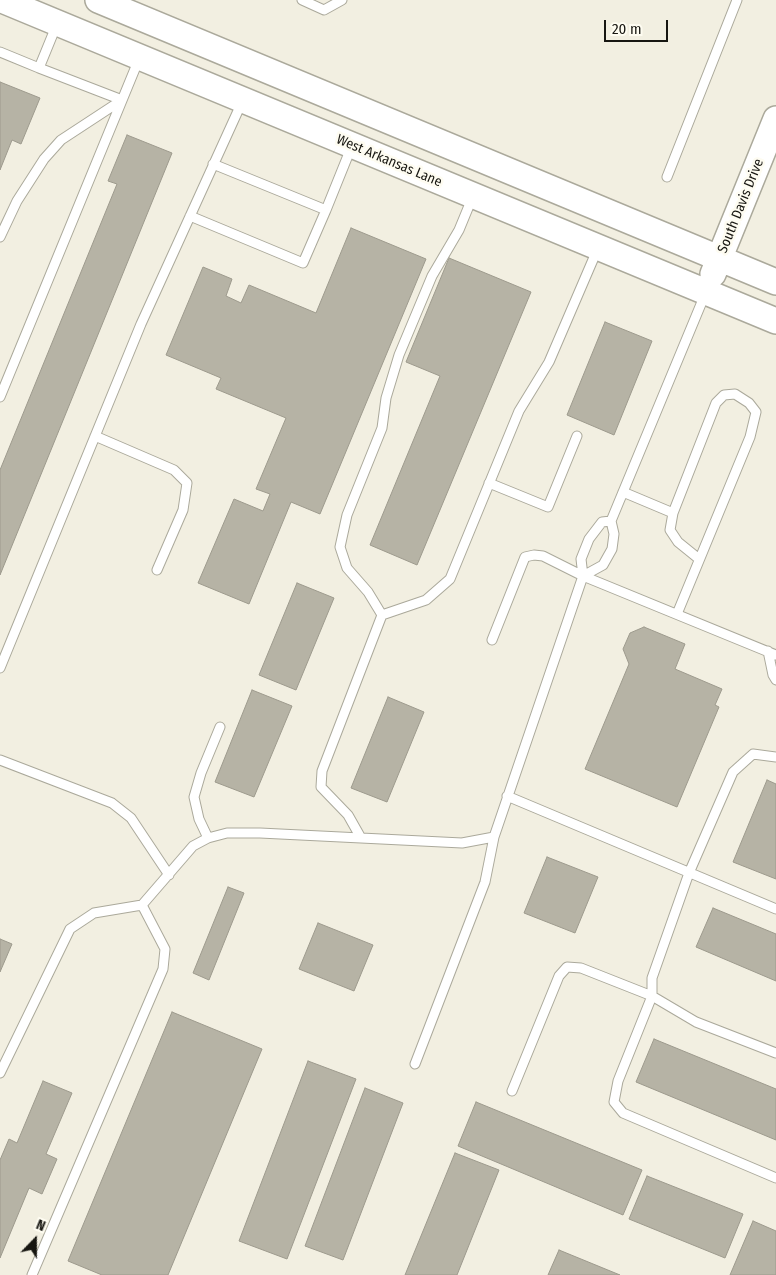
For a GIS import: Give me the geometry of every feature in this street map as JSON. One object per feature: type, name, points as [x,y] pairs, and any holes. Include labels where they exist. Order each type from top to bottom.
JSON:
[{"type":"main road","name":"West Arkansas Lane","points":[[2,0],[776,321]]},
{"type":"main road","points":[[98,0],[776,282]]},
{"type":"main road","points":[[243,100],[257,66]]},
{"type":"main road","name":"South Davis Drive","points":[[706,292],[719,259],[770,149],[776,119]]},
{"type":"lane","points":[[302,0],[324,10],[342,0]]},
{"type":"lane","points":[[667,177],[737,0]]},
{"type":"lane","points":[[39,68],[58,23]]},
{"type":"lane","points":[[0,52],[122,100]]},
{"type":"lane","points":[[0,396],[140,57]]},
{"type":"lane","points":[[0,237],[17,201],[44,159],[61,140],[122,100]]},
{"type":"lane","points":[[0,668],[141,324],[243,100]]},
{"type":"lane","points":[[190,216],[303,263],[352,145]]},
{"type":"lane","points":[[213,164],[326,210]]},
{"type":"lane","points":[[382,615],[368,592],[347,568],[340,547],[347,515],[382,428],[386,398],[399,355],[432,276],[459,230],[473,196]]},
{"type":"lane","points":[[382,615],[426,600],[450,579],[519,412],[549,362],[598,248]]},
{"type":"lane","points":[[583,576],[603,565],[612,549],[614,534],[611,521],[706,292]]},
{"type":"lane","points":[[677,614],[750,437],[756,412],[749,403],[735,394],[724,395],[716,403],[673,513],[670,530],[678,542],[699,559]]},
{"type":"lane","points":[[95,436],[174,470],[187,483],[183,510],[157,570]]},
{"type":"lane","points":[[489,483],[548,507],[577,436]]},
{"type":"lane","points":[[623,492],[673,513]]},
{"type":"lane","points":[[415,1064],[485,882],[494,837],[507,796],[583,576],[581,560],[589,540],[602,522],[611,521]]},
{"type":"lane","points":[[492,640],[525,557],[543,556],[583,576],[772,653],[773,675],[776,680]]},
{"type":"lane","points":[[361,838],[348,815],[322,787],[322,771],[382,615]]},
{"type":"lane","points":[[208,838],[199,819],[194,797],[201,773],[220,727]]},
{"type":"lane","points":[[776,758],[753,754],[733,772],[689,872],[652,978],[652,996],[618,1081],[614,1102],[623,1113],[776,1178]]},
{"type":"lane","points":[[0,760],[112,802],[131,818],[169,875]]},
{"type":"lane","points":[[507,796],[776,910]]},
{"type":"lane","points":[[0,1073],[70,929],[94,912],[142,905],[193,846],[208,838],[227,833],[260,832],[462,843],[494,837]]},
{"type":"lane","points":[[32,1275],[163,969],[165,949],[142,905]]},
{"type":"lane","points":[[512,1091],[559,976],[568,967],[581,968],[652,996],[696,1022],[776,1053]]},
{"type":"building","points":[[0,82],[40,98],[21,144],[12,140],[0,170]]},
{"type":"building","points":[[127,135],[172,153],[0,575],[0,470],[117,184],[108,181]]},
{"type":"building","points":[[351,228],[426,259],[320,514],[291,502],[249,604],[198,583],[234,499],[263,511],[270,494],[256,489],[286,418],[216,389],[221,378],[166,355],[203,267],[232,279],[226,296],[241,303],[249,285],[316,313]]},
{"type":"building","points":[[449,258],[531,292],[417,565],[370,545],[440,376],[406,362]]},
{"type":"building","points":[[605,322],[652,341],[614,435],[567,415]]},
{"type":"building","points":[[297,583],[334,598],[296,690],[259,675]]},
{"type":"building","points":[[644,627],[685,644],[675,669],[722,689],[715,705],[719,707],[677,807],[585,769],[629,664],[623,649],[630,633]]},
{"type":"building","points":[[252,690],[292,706],[254,797],[215,782]]},
{"type":"building","points":[[388,697],[424,712],[387,802],[351,788]]},
{"type":"building","points":[[767,780],[776,784],[776,879],[733,862]]},
{"type":"building","points":[[547,857],[598,877],[575,933],[524,913]]},
{"type":"building","points":[[228,887],[244,893],[209,980],[193,973]]},
{"type":"building","points":[[713,908],[776,934],[776,981],[696,947]]},
{"type":"building","points":[[318,923],[373,945],[354,991],[299,969]]},
{"type":"building","points":[[0,939],[12,944],[0,972]]},
{"type":"building","points":[[172,1012],[262,1049],[168,1275],[102,1275],[68,1261]]},
{"type":"building","points":[[654,1039],[776,1089],[776,1140],[636,1082]]},
{"type":"building","points":[[308,1061],[356,1079],[287,1259],[239,1241]]},
{"type":"building","points":[[43,1081],[72,1093],[46,1154],[57,1159],[42,1194],[29,1188],[0,1258],[0,1160],[9,1139],[17,1143]]},
{"type":"building","points":[[365,1088],[403,1103],[343,1260],[305,1246]]},
{"type":"building","points":[[476,1102],[642,1170],[623,1215],[458,1146]]},
{"type":"building","points":[[455,1153],[499,1170],[457,1275],[405,1275]]},
{"type":"building","points":[[647,1176],[743,1214],[725,1258],[629,1219]]},
{"type":"building","points":[[753,1221],[776,1231],[776,1275],[730,1275]]},
{"type":"building","points":[[559,1250],[620,1275],[548,1275]]}]
